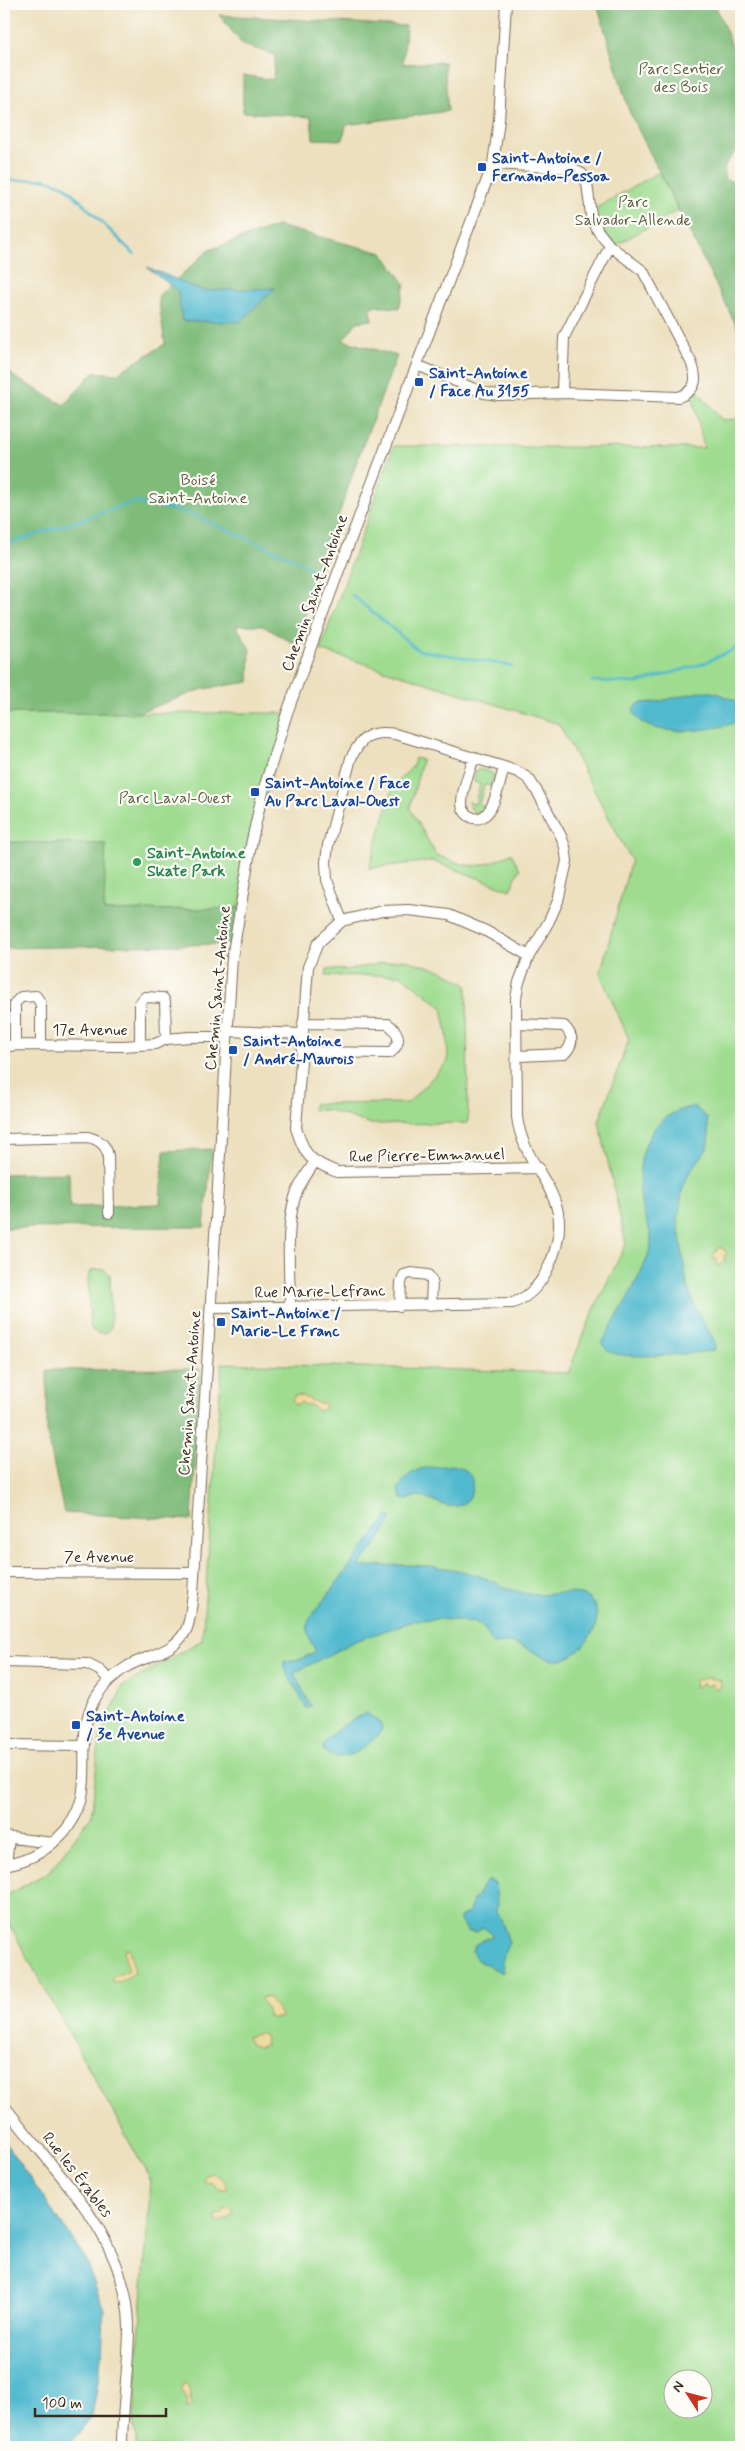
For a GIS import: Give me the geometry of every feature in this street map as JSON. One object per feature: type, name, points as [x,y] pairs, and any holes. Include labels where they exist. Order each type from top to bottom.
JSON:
[{"type":"street","name":"Chemin Saint-Antoine","points":[[5,1865],[36,1855],[53,1843],[65,1832],[80,1808],[86,1776],[85,1746],[89,1712],[96,1697],[109,1679],[129,1665],[171,1648],[186,1628],[190,1613],[194,1573],[232,958],[239,908],[262,795],[287,713],[339,570],[493,164],[499,120],[506,4]]},
{"type":"street","points":[[417,365],[484,392],[499,395],[562,393],[679,397],[695,387],[696,375],[691,362],[644,271],[610,246],[590,216],[587,183],[582,174],[572,168],[493,164]]},
{"type":"street","points":[[562,393],[564,336],[610,246]]},
{"type":"street","name":"Rue Marie-Lefranc","points":[[211,1308],[513,1304],[526,1298],[536,1288],[551,1260],[560,1228],[555,1197],[524,1144],[519,1131],[517,1117],[518,982],[529,956],[558,901],[566,873],[565,847],[529,779],[504,766],[395,734],[379,731],[367,736],[357,746],[351,758],[330,835],[326,862],[327,880],[342,921]]},
{"type":"street","points":[[474,757],[462,804],[465,812],[472,817],[479,819],[486,816],[491,809],[504,766]]},
{"type":"street","points":[[290,1307],[292,1217],[295,1198],[301,1183],[314,1163],[302,1148],[296,1128],[308,967],[312,953],[323,937],[342,921],[382,911],[429,911],[466,921],[529,956]]},
{"type":"street","name":"17e Avenue","points":[[15,1045],[15,1003],[21,997],[36,996],[41,1004],[40,1045]]},
{"type":"street","name":"17e Avenue","points":[[140,1044],[140,1002],[145,997],[158,996],[163,998],[165,1002],[166,1039]]},
{"type":"street","points":[[302,1052],[390,1053],[397,1047],[399,1038],[396,1030],[388,1024],[303,1023]]},
{"type":"street","points":[[517,1024],[564,1026],[570,1032],[573,1040],[570,1048],[564,1054],[518,1056]]},
{"type":"street","name":"17e Avenue","points":[[4,1047],[15,1045],[155,1044],[166,1039],[228,1034],[302,1034]]},
{"type":"street","points":[[4,1139],[88,1138],[100,1141],[107,1150],[108,1156],[109,1213]]},
{"type":"street","name":"Rue Pierre-Emmanuel","points":[[314,1163],[337,1172],[539,1168]]},
{"type":"street","name":"Rue Marie-Lefranc","points":[[400,1306],[401,1282],[404,1275],[411,1273],[428,1275],[432,1281],[431,1305]]},
{"type":"street","name":"7e Avenue","points":[[4,1572],[194,1573]]},
{"type":"street","points":[[4,1662],[87,1664],[100,1670],[109,1679]]},
{"type":"street","points":[[4,1745],[85,1746]]},
{"type":"street","points":[[5,1865],[6,1837],[53,1843]]},
{"type":"street","name":"Rue les Érables","points":[[4,2105],[91,2214],[109,2244],[119,2269],[129,2325],[122,2447]]},
{"type":"green space","name":"Parc Sentier des Bois","points":[[597,4],[715,4],[741,68],[741,145],[725,165],[724,179],[735,182],[741,178],[741,335],[629,111]]},
{"type":"green space","points":[[219,15],[406,26],[403,64],[444,62],[448,111],[346,125],[343,140],[313,139],[311,117],[243,112],[243,75],[273,80],[275,55],[243,45]]},
{"type":"green space","name":"Parc Salvador-Allende","points":[[659,172],[678,210],[613,247],[591,211]]},
{"type":"green space","name":"Boisé Saint-Antoine","points":[[277,226],[383,253],[405,284],[399,308],[371,306],[372,320],[357,322],[343,340],[397,356],[357,461],[295,644],[261,625],[236,625],[250,649],[249,682],[203,689],[137,713],[4,713],[4,365],[14,377],[64,405],[94,372],[116,374],[165,344],[158,296],[209,250]]},
{"type":"green space","points":[[697,390],[722,420],[741,419],[741,2447],[136,2447],[134,2425],[151,2181],[4,1915],[4,1897],[50,1871],[91,1816],[100,1736],[123,1686],[202,1640],[222,1363],[568,1373],[595,1307],[626,1244],[599,1121],[629,1039],[600,974],[631,860],[559,724],[320,650],[394,446],[704,448],[692,393]]},
{"type":"green space","name":"Parc Laval-Ouest","points":[[4,713],[287,713],[239,908],[104,911],[105,844],[4,842]]},
{"type":"green space","points":[[415,758],[422,760],[410,808],[436,855],[457,863],[474,866],[490,863],[511,853],[520,869],[510,890],[433,861],[369,868],[393,786],[413,766]]},
{"type":"green space","points":[[479,769],[492,773],[494,776],[491,786],[484,785],[479,805],[486,807],[482,812],[476,813],[471,809],[468,802],[475,804],[480,784],[474,782],[476,771]]},
{"type":"green space","points":[[4,842],[106,844],[104,911],[239,908],[239,944],[5,948]]},
{"type":"green space","points":[[403,959],[443,971],[467,985],[468,1123],[371,1124],[328,1110],[313,1110],[313,1104],[408,1103],[448,1061],[447,1035],[442,1007],[401,975],[326,976],[327,969],[346,970]]},
{"type":"green space","points":[[212,1149],[204,1227],[4,1228],[4,1174],[69,1173],[70,1207],[160,1204],[164,1151]]},
{"type":"green space","points":[[104,1269],[110,1275],[111,1327],[106,1333],[97,1333],[92,1330],[90,1324],[88,1277],[92,1270]]},
{"type":"green space","points":[[200,1369],[192,1520],[64,1513],[47,1433],[47,1370]]},
{"type":"sand","points":[[718,1248],[723,1248],[727,1254],[724,1256],[725,1263],[722,1263],[720,1266],[716,1264],[718,1260],[712,1257]]},
{"type":"sand","points":[[299,1395],[318,1403],[324,1403],[325,1408],[318,1411],[311,1405],[305,1405],[301,1402],[295,1405],[292,1400],[294,1396]]},
{"type":"sand","points":[[709,1678],[721,1681],[720,1688],[716,1689],[712,1684],[706,1686],[703,1683],[694,1687],[695,1680]]},
{"type":"sand","points":[[125,1948],[129,1949],[135,1973],[118,1983],[113,1983],[113,1977],[129,1970],[124,1953]]},
{"type":"sand","points":[[262,1997],[269,1998],[281,2015],[280,2018],[269,2018],[266,2007],[261,2000]]},
{"type":"sand","points":[[260,2033],[266,2037],[265,2045],[258,2047],[251,2045],[247,2037]]},
{"type":"sand","points":[[213,2173],[225,2181],[228,2189],[219,2189],[213,2183],[204,2182],[206,2175]]},
{"type":"sand","points":[[230,2207],[234,2212],[226,2220],[215,2221],[215,2215],[222,2214],[224,2209]]},
{"type":"sand","points":[[184,2383],[188,2385],[192,2405],[187,2409],[186,2399],[181,2389]]},
{"type":"water","points":[[147,267],[203,291],[275,288],[240,322],[182,321],[178,291]]},
{"type":"water","points":[[703,691],[717,693],[741,703],[741,720],[716,728],[681,731],[663,730],[648,726],[638,719],[633,708],[640,703],[656,702]]},
{"type":"water","points":[[695,1107],[707,1118],[709,1136],[707,1149],[688,1175],[682,1191],[678,1222],[687,1285],[695,1307],[714,1340],[715,1350],[645,1356],[631,1356],[610,1352],[602,1343],[638,1278],[651,1243],[639,1187],[642,1157],[646,1143],[662,1121],[674,1113]]},
{"type":"water","points":[[452,1465],[468,1472],[472,1480],[470,1497],[464,1503],[451,1506],[417,1496],[407,1500],[402,1499],[398,1489],[409,1475],[421,1469]]},
{"type":"water","points":[[388,1516],[392,1518],[375,1547],[362,1561],[360,1567],[405,1565],[435,1567],[480,1576],[523,1593],[536,1595],[579,1594],[590,1600],[595,1607],[597,1621],[592,1634],[573,1655],[565,1659],[553,1660],[516,1644],[493,1644],[484,1628],[475,1622],[438,1619],[416,1620],[353,1642],[294,1673],[311,1706],[307,1709],[284,1668],[284,1661],[301,1659],[316,1651],[308,1636],[309,1619]]},
{"type":"water","points":[[367,1713],[381,1724],[382,1730],[370,1743],[355,1753],[346,1756],[330,1755],[323,1750],[324,1744],[333,1733],[347,1723]]},
{"type":"water","points":[[489,1880],[495,1883],[496,1913],[501,1919],[509,1942],[502,1959],[503,1973],[477,1960],[472,1951],[476,1944],[493,1935],[483,1927],[477,1932],[468,1932],[460,1921],[460,1917],[470,1912],[473,1900]]},
{"type":"water","points":[[4,2141],[84,2256],[104,2309],[102,2359],[92,2416],[70,2444],[53,2445],[52,2447],[4,2447]]},
{"type":"waterway","points":[[4,181],[45,179],[65,186],[134,254]]},
{"type":"waterway","points":[[4,545],[135,502],[188,513],[288,556],[324,575]]},
{"type":"waterway","points":[[352,595],[418,650],[512,666]]},
{"type":"waterway","points":[[592,681],[637,683],[702,664],[741,646]]},
{"type":"place","name":"Saint-Antoine / Fernando-Pessoa","points":[[482,167]]},
{"type":"place","name":"Saint-Antoine / Face Au 3155","points":[[419,382]]},
{"type":"place","name":"Saint-Antoine / Face Au Parc Laval-Ouest","points":[[255,792]]},
{"type":"place","name":"Saint-Antoine Skate Park","points":[[137,862]]},
{"type":"place","name":"Saint-Antoine / André-Maurois","points":[[233,1050]]},
{"type":"place","name":"Saint-Antoine / Marie-Le Franc","points":[[221,1322]]},
{"type":"place","name":"Saint-Antoine / 3e Avenue","points":[[76,1725]]}]
